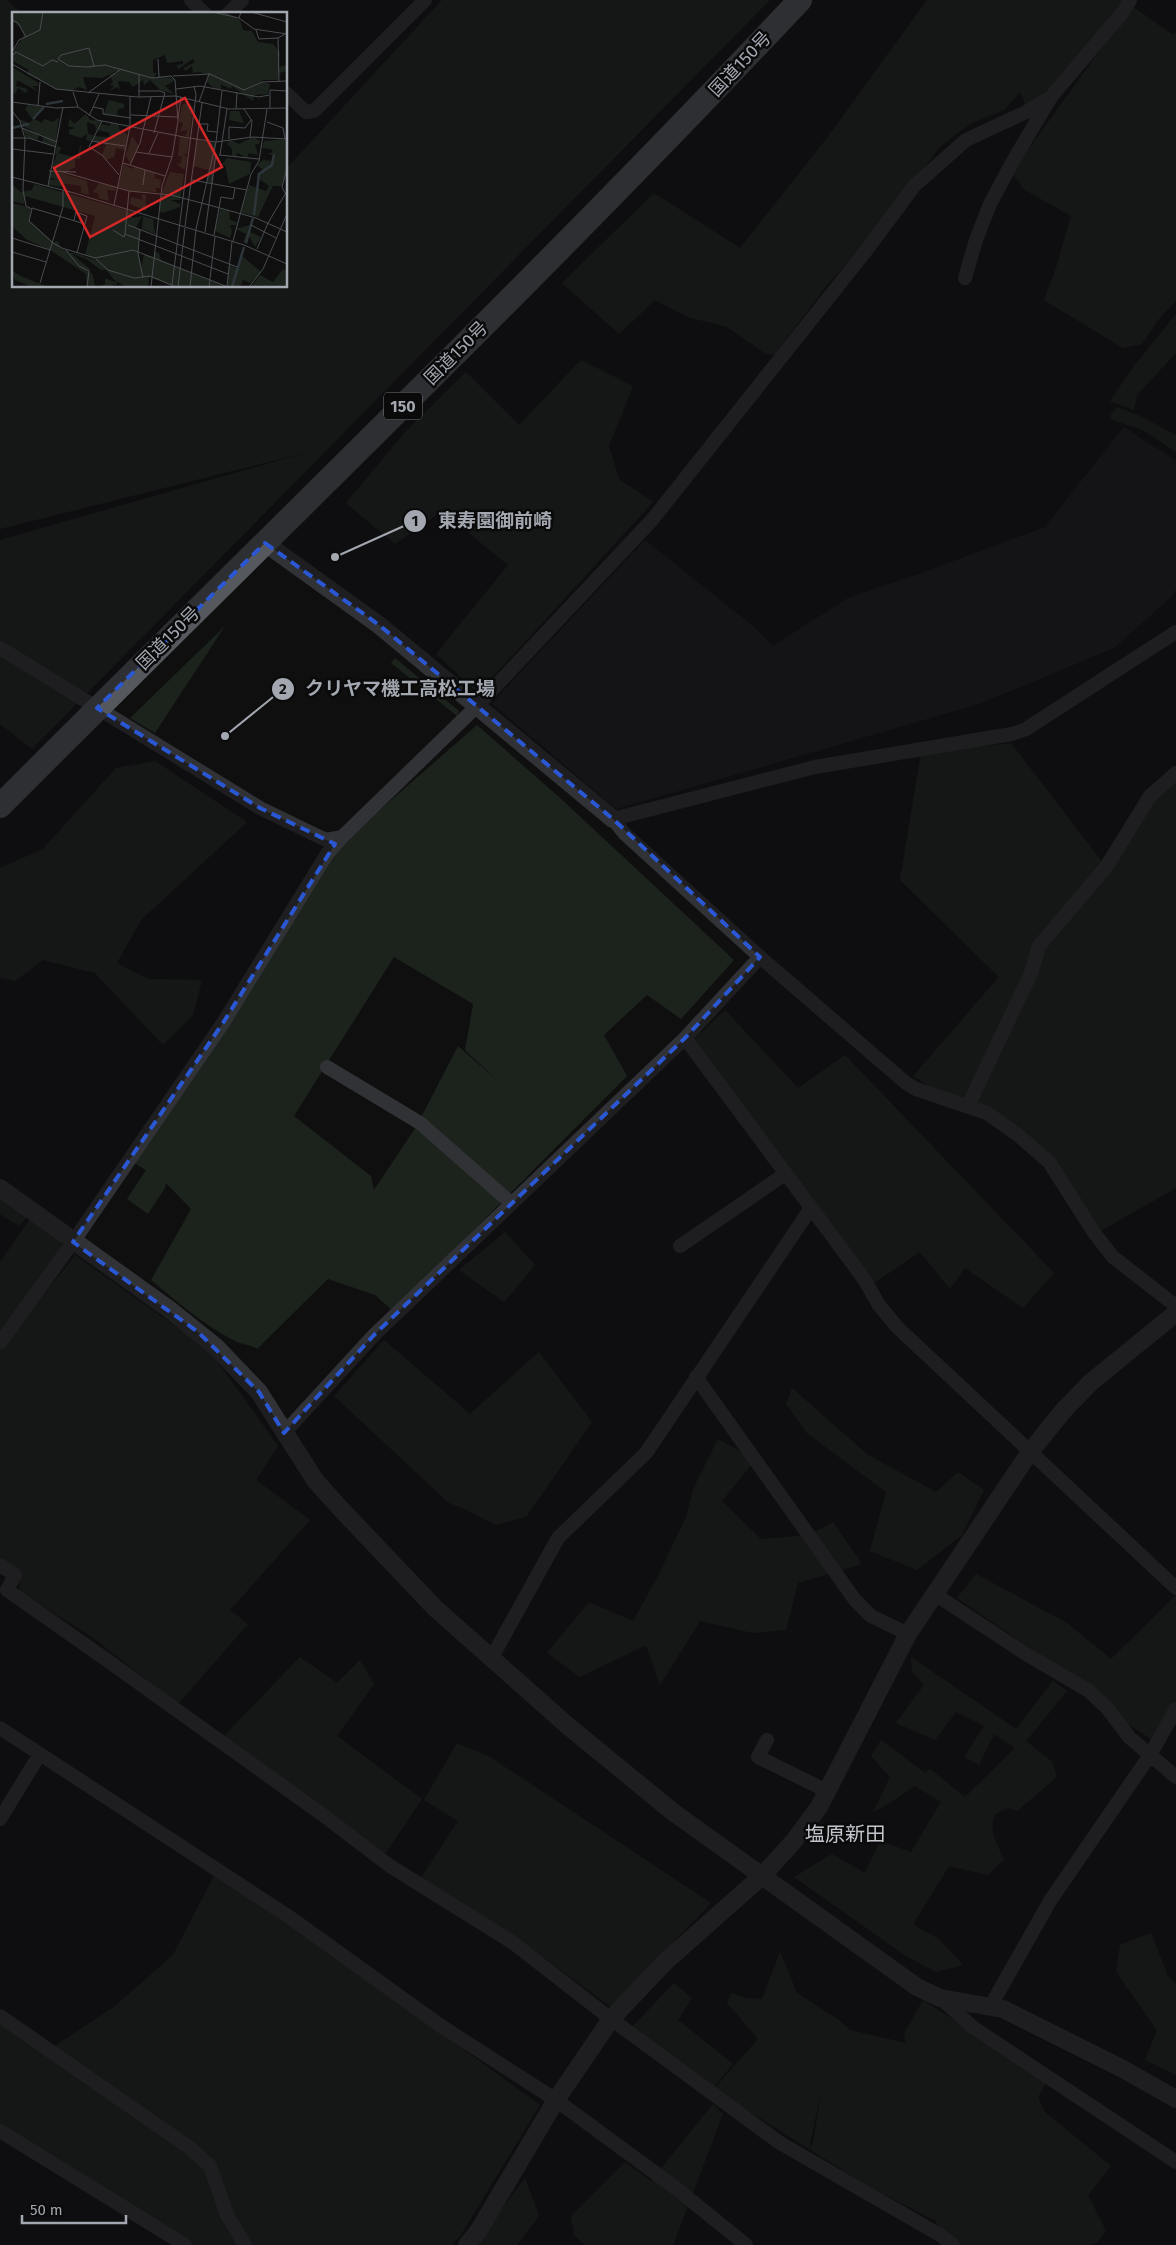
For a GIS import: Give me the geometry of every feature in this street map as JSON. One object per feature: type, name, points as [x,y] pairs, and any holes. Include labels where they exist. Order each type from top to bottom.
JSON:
[{"type":"highway","name":"国道150号","points":[[0,806],[707,100],[800,0]]},
{"type":"street","points":[[191,0],[203,12]]},
{"type":"street","points":[[230,12],[242,0]]},
{"type":"street","points":[[288,95],[306,112],[314,111],[424,0]]},
{"type":"street","points":[[965,278],[976,240],[990,204],[1013,161],[1051,97],[1123,12],[1130,0]]},
{"type":"street","points":[[0,1343],[73,1242],[223,1023],[327,854],[342,837],[476,707],[652,520],[859,259],[914,186],[966,140],[1051,97]]},
{"type":"street","points":[[265,542],[379,625],[613,819],[624,833],[760,957],[906,1083],[916,1089],[987,1114],[1018,1135],[1049,1162],[1095,1234],[1114,1257],[1176,1306]]},
{"type":"street","points":[[613,819],[815,767],[1012,734],[1026,729],[1176,632]]},
{"type":"street","points":[[0,648],[260,808],[326,840],[342,837]]},
{"type":"street","points":[[968,1106],[1031,973],[1039,946],[1106,867],[1150,796],[1176,773]]},
{"type":"street","points":[[284,1433],[374,1334],[685,1038],[760,957]]},
{"type":"street","points":[[685,1038],[864,1279],[879,1305],[897,1327],[1176,1588]]},
{"type":"street","points":[[327,1068],[420,1122],[511,1203]]},
{"type":"street","points":[[680,1246],[785,1174]]},
{"type":"street","points":[[0,1188],[170,1310],[216,1347],[259,1392],[315,1480],[435,1608],[622,1772],[673,1812],[917,1987],[940,1998],[1003,2009],[1123,2069],[1176,2099]]},
{"type":"street","points":[[491,1659],[558,1538],[646,1453],[811,1208]]},
{"type":"street","points":[[467,2245],[479,2230],[556,2100],[611,2019],[665,1962],[763,1875],[793,1842],[819,1806],[908,1634],[933,1593],[1030,1452],[1063,1411],[1090,1383],[1176,1312]]},
{"type":"street","points":[[696,1377],[855,1600],[871,1616],[908,1634]]},
{"type":"street","points":[[0,1565],[15,1575],[7,1590],[323,1815],[390,1866],[512,1942],[611,2019],[780,2143],[947,2239],[953,2245]]},
{"type":"street","points":[[933,1593],[1026,1654],[1089,1691],[1108,1709],[1128,1737],[1176,1777]]},
{"type":"street","points":[[990,2007],[1050,1901],[1150,1755],[1176,1710]]},
{"type":"street","points":[[0,1728],[288,1916],[441,2026],[556,2100],[677,2189],[739,2243]]},
{"type":"street","points":[[767,1740],[758,1757],[828,1791]]},
{"type":"street","points":[[0,1818],[40,1754]]},
{"type":"street","points":[[940,1998],[974,2028],[1176,2162]]},
{"type":"street","points":[[0,2016],[190,2148],[210,2166],[227,2214],[244,2245]]},
{"type":"street","points":[[0,2131],[185,2245]]},
{"type":"highlighted area","points":[[265,543],[379,625],[613,819],[760,957],[685,1038],[374,1335],[284,1433],[259,1392],[198,1332],[73,1242],[223,1023],[335,844],[260,808],[97,708]]},
{"type":"shaded area","points":[[0,0],[7,0],[20,12],[12,12],[12,288],[288,288],[288,167],[442,0],[770,0],[32,749],[0,724],[0,540],[312,451],[0,529]]},
{"type":"shaded area","points":[[927,0],[1123,0],[1115,16],[1059,85],[1027,109],[1020,92],[1004,110],[974,122],[939,148],[871,237],[827,285],[774,355],[766,354],[727,327],[688,317],[655,300],[619,334],[562,283],[654,193],[740,248],[827,138]]},
{"type":"shaded area","points":[[1132,6],[1173,35],[1176,32],[1176,301],[1158,320],[1142,344],[1123,348],[1044,300],[1057,265],[1071,216],[1025,190],[1014,176],[1017,165]]},
{"type":"shaded area","points":[[1176,314],[1176,353],[1137,395],[1134,410],[1110,401],[1134,366]]},
{"type":"shaded area","points":[[581,360],[633,386],[609,446],[619,479],[653,502],[478,693],[436,654],[508,565],[442,511],[395,544],[346,503],[406,431],[466,372],[519,425]]},
{"type":"shaded area","points":[[1117,407],[1138,415],[1176,435],[1176,452],[1143,430],[1112,420],[1110,416]]},
{"type":"shaded area","points":[[1124,427],[1176,461],[1176,589],[1171,597],[1114,648],[979,704],[616,809],[492,703],[645,540],[754,627],[773,646],[848,598],[1045,527]]},
{"type":"shaded area","points":[[225,626],[155,733],[130,718]]},
{"type":"shaded area","points":[[395,658],[459,711],[457,716],[391,663]]},
{"type":"shaded area","points":[[477,725],[559,797],[734,960],[681,1019],[647,995],[604,1035],[627,1076],[393,1311],[375,1295],[328,1279],[257,1349],[238,1342],[212,1328],[151,1280],[191,1209],[166,1183],[165,1188],[148,1214],[127,1199],[146,1170],[131,1161],[341,844]],"holes":[[[394,957],[473,1004],[465,1050],[499,1082],[458,1046],[416,1127],[374,1190],[371,1176],[294,1116]]]},
{"type":"shaded area","points":[[1011,743],[1106,867],[1143,809],[1176,780],[1176,1188],[1095,1234],[1038,1153],[913,1076],[999,977],[900,880],[921,753]]},
{"type":"shaded area","points":[[155,761],[247,822],[141,920],[117,963],[148,979],[202,980],[193,1015],[163,1045],[95,973],[43,960],[15,981],[0,978],[0,868],[43,849],[116,768]]},
{"type":"shaded area","points":[[725,1010],[798,1088],[845,1055],[1054,1273],[1023,1308],[965,1268],[950,1289],[920,1252],[868,1287],[693,1040]]},
{"type":"shaded area","points":[[0,1198],[27,1217],[19,1226],[0,1214]]},
{"type":"shaded area","points":[[31,1218],[61,1240],[62,1250],[0,1335],[0,1262]]},
{"type":"shaded area","points":[[505,1232],[535,1265],[504,1302],[459,1270]]},
{"type":"shaded area","points":[[75,1255],[210,1351],[278,1446],[256,1480],[310,1520],[230,1610],[248,1624],[178,1704],[92,1637],[19,1591],[20,1572],[0,1558],[0,1351]]},
{"type":"shaded area","points":[[384,1340],[470,1414],[539,1352],[592,1422],[526,1517],[496,1525],[449,1503],[334,1396]]},
{"type":"shaded area","points":[[792,1388],[868,1455],[936,1492],[958,1472],[984,1490],[962,1535],[917,1570],[870,1551],[886,1492],[807,1433],[786,1404]]},
{"type":"shaded area","points":[[718,1439],[755,1460],[722,1501],[761,1539],[809,1535],[833,1522],[862,1564],[798,1583],[786,1630],[753,1633],[700,1621],[660,1685],[646,1645],[580,1677],[547,1653],[589,1602],[633,1621],[657,1578],[686,1517],[694,1487]]},
{"type":"shaded area","points":[[976,1574],[1067,1623],[1111,1659],[1176,1595],[1176,1708],[1157,1743],[1119,1718],[1067,1673],[957,1598]]},
{"type":"shaded area","points":[[300,1657],[337,1683],[360,1660],[374,1684],[337,1736],[422,1799],[383,1857],[224,1736]]},
{"type":"shaded area","points":[[911,1657],[1016,1729],[1053,1681],[1067,1691],[1026,1741],[1052,1762],[1057,1777],[1017,1811],[1008,1808],[995,1814],[992,1826],[993,1831],[1004,1859],[988,1875],[949,1866],[915,1921],[915,1926],[939,1939],[963,1965],[936,1972],[906,1956],[794,1877],[832,1854],[865,1873],[880,1841],[911,1852],[941,1802],[915,1786],[873,1812],[890,1777],[871,1756],[881,1740],[925,1773],[930,1769],[965,1797],[1015,1748],[994,1734],[979,1765],[964,1757],[984,1726],[956,1712],[935,1740],[896,1723],[924,1685],[912,1671]]},
{"type":"shaded area","points":[[457,1743],[490,1757],[711,1903],[611,2007],[509,1932],[421,1878],[458,1821],[424,1800]]},
{"type":"shaded area","points":[[217,1870],[540,2105],[460,2236],[452,2245],[185,2245],[0,2131],[0,2013],[49,2050],[115,2006],[173,1955]]},
{"type":"shaded area","points":[[1151,1933],[1168,1976],[1176,1984],[1176,2075],[1145,2060],[1157,2030],[1116,1972],[1120,1945]]},
{"type":"shaded area","points":[[780,1952],[797,1993],[839,2020],[850,2030],[906,2043],[904,2034],[923,2000],[1047,2081],[1038,2097],[1045,2112],[1111,2166],[1088,2195],[1106,2231],[1097,2243],[1088,2245],[960,2245],[937,2225],[936,2221],[868,2186],[714,2089],[758,2039],[727,2003],[731,1993],[747,1998],[762,1999]],"holes":[[[821,2091],[813,2144],[809,2148]]]},
{"type":"shaded area","points":[[674,1983],[692,1998],[678,2020],[733,2064],[713,2088],[631,2028]]},
{"type":"shaded area","points":[[713,2104],[723,2114],[673,2245],[585,2245],[574,2235],[571,2216],[625,2162],[651,2181]]},
{"type":"shaded area","points":[[525,2178],[539,2216],[517,2245],[479,2245],[492,2223]]},
{"type":"place","name":"東寿園御前崎","points":[[335,557]]},
{"type":"place","name":"クリヤマ機工高松工場","points":[[225,736]]},
{"type":"district","name":"塩原新田","points":[[845,1834]]}]
